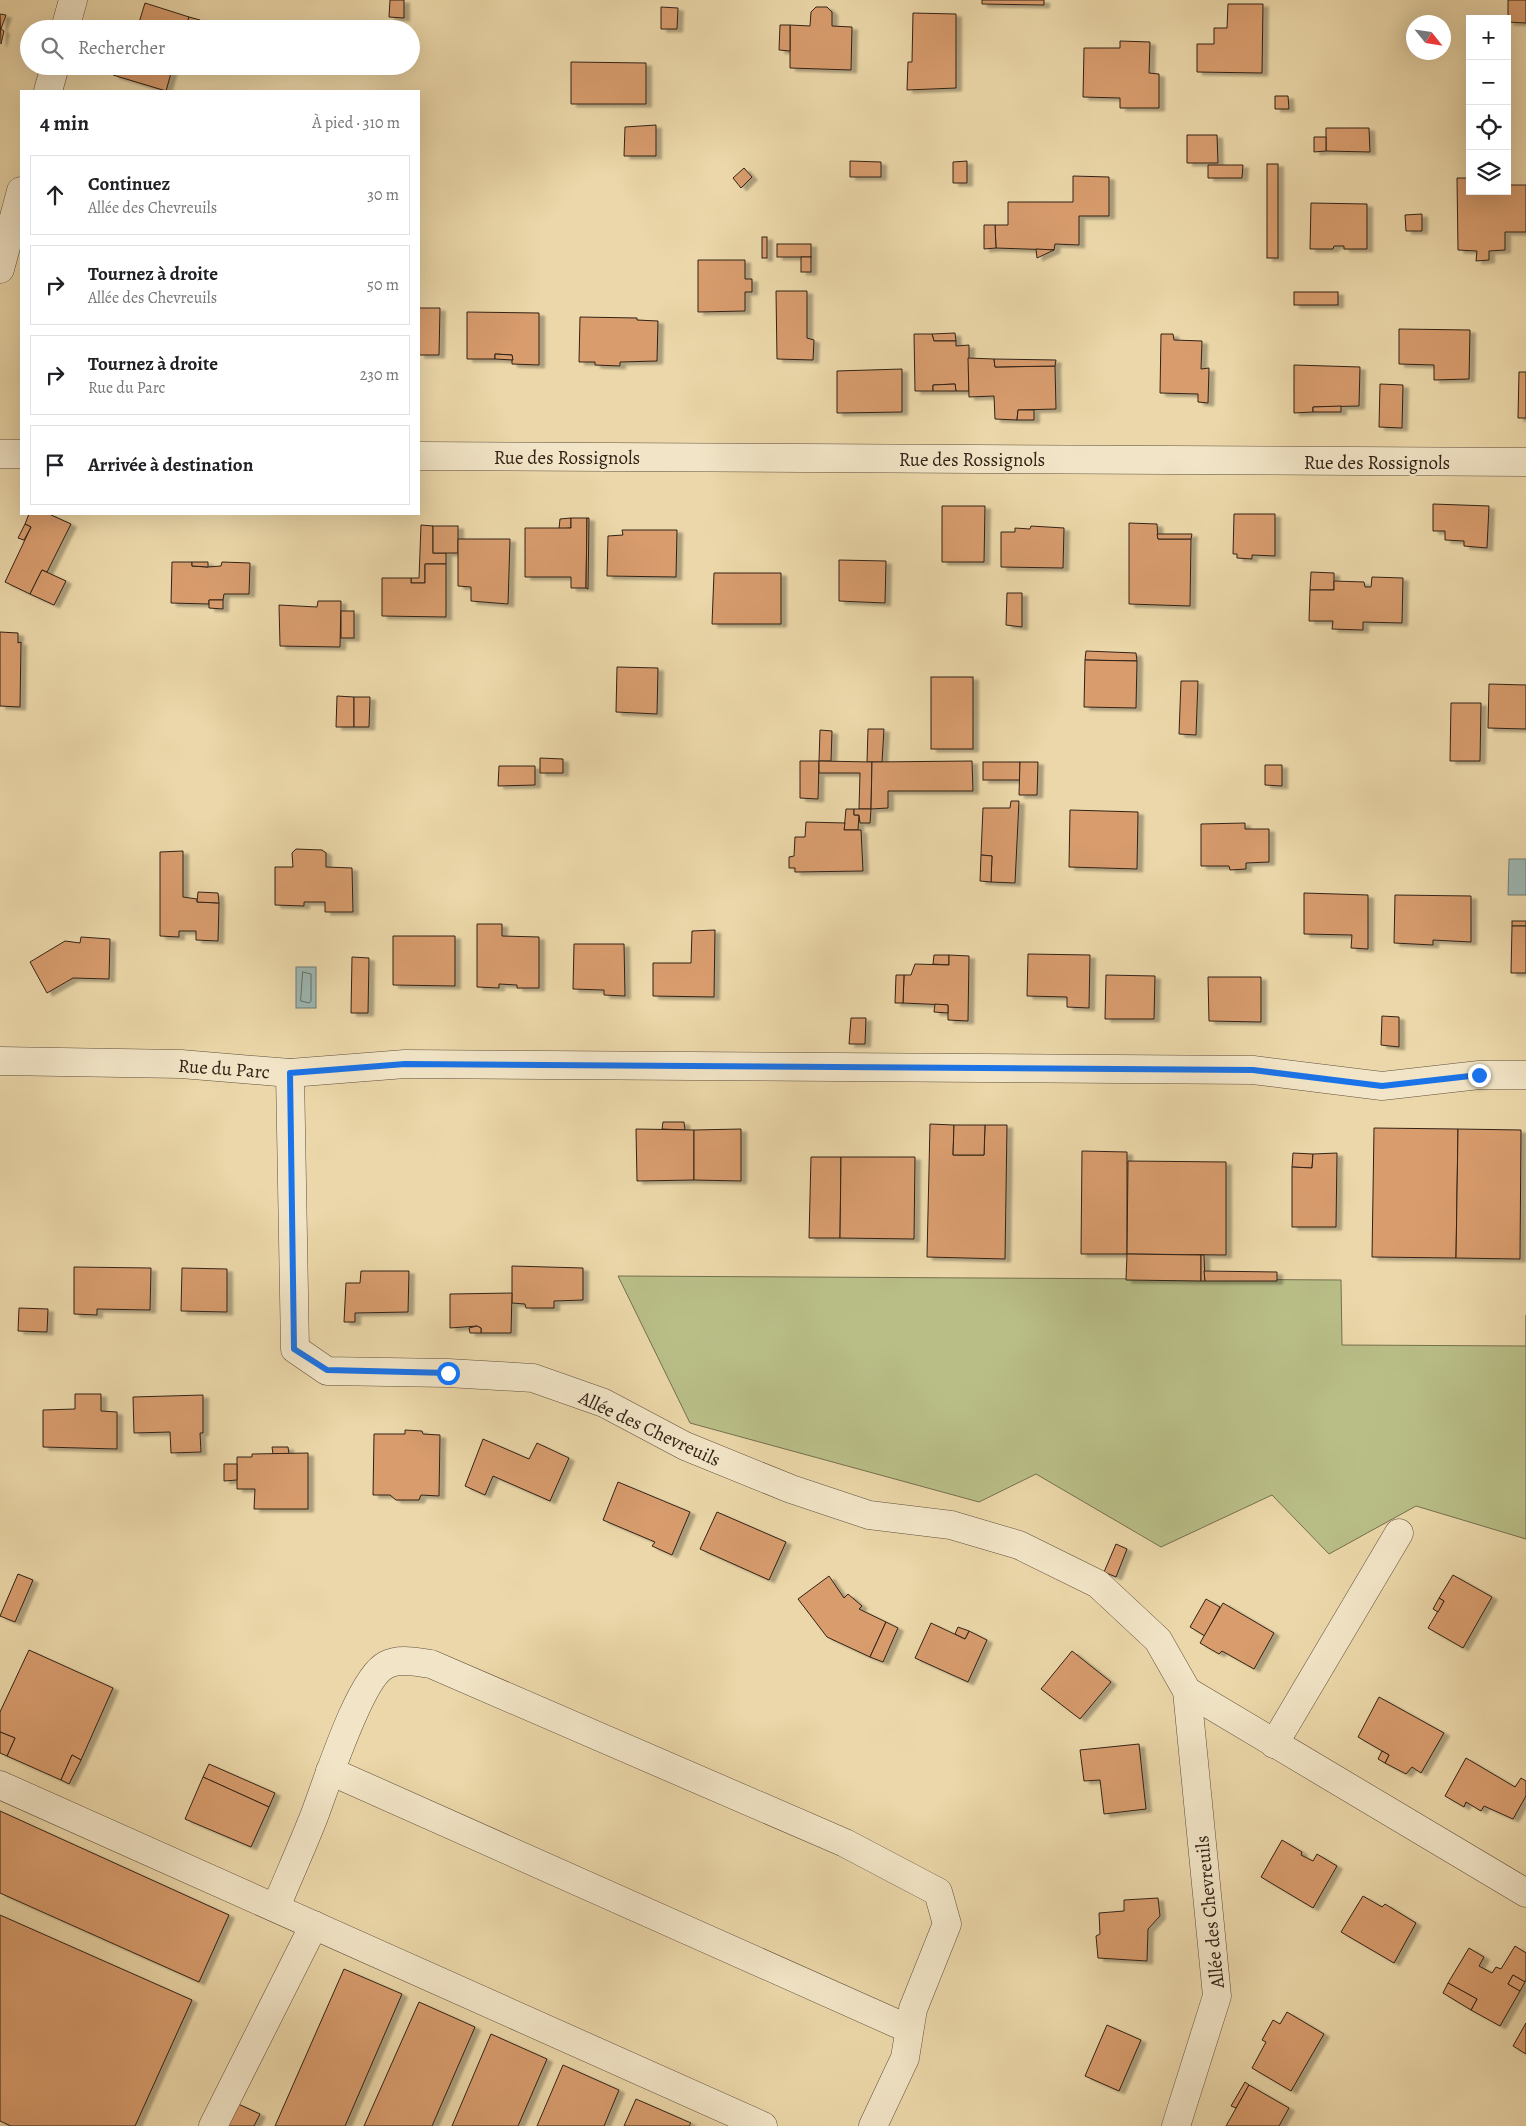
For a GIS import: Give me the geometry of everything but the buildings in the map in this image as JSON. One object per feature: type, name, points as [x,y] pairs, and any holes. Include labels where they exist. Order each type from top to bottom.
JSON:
[{"type":"street","points":[[67,20],[73,0]]},
{"type":"street","points":[[48,90],[52,75]]},
{"type":"street","points":[[0,269],[20,195]]},
{"type":"street","points":[[0,454],[20,454]]},
{"type":"street","name":"Rue des Rossignols","points":[[420,456],[1526,462]]},
{"type":"street","name":"Rue du Parc","points":[[0,1062],[181,1064],[290,1073],[405,1064],[1243,1070],[1382,1086],[1479,1075],[1526,1076]]},
{"type":"street","name":"Allée des Chevreuils","points":[[290,1073],[294,1349],[327,1370],[448,1373],[533,1378],[604,1403],[685,1446],[791,1489],[869,1515],[951,1525],[1019,1545],[1098,1584],[1158,1640],[1187,1692],[1218,1996],[1176,2126]]},
{"type":"street","points":[[1274,1744],[1399,1533]]},
{"type":"street","points":[[276,1907],[314,1818],[330,1771],[365,1690],[384,1665],[403,1660],[431,1664],[845,1843],[938,1892],[947,1924],[913,2009],[904,2058],[873,2126]]},
{"type":"street","name":"Allée des Chevreuils","points":[[1187,1692],[1526,1893]]},
{"type":"street","points":[[330,1771],[909,2028]]},
{"type":"street","points":[[0,1785],[763,2126]]},
{"type":"street","points":[[213,2126],[314,1925]]},
{"type":"green space","points":[[618,1276],[1341,1280],[1342,1345],[1526,1346],[1526,1539],[1416,1506],[1329,1554],[1272,1495],[1161,1547],[1036,1474],[979,1502],[690,1423]]},
{"type":"water","points":[[1509,859],[1526,859],[1526,895],[1508,895]]},
{"type":"water","points":[[296,967],[316,967],[316,1008],[296,1008]]},
{"type":"route","points":[[448,1373],[327,1370],[294,1349],[290,1073],[405,1064],[1253,1070],[1382,1086],[1479,1075]]}]
